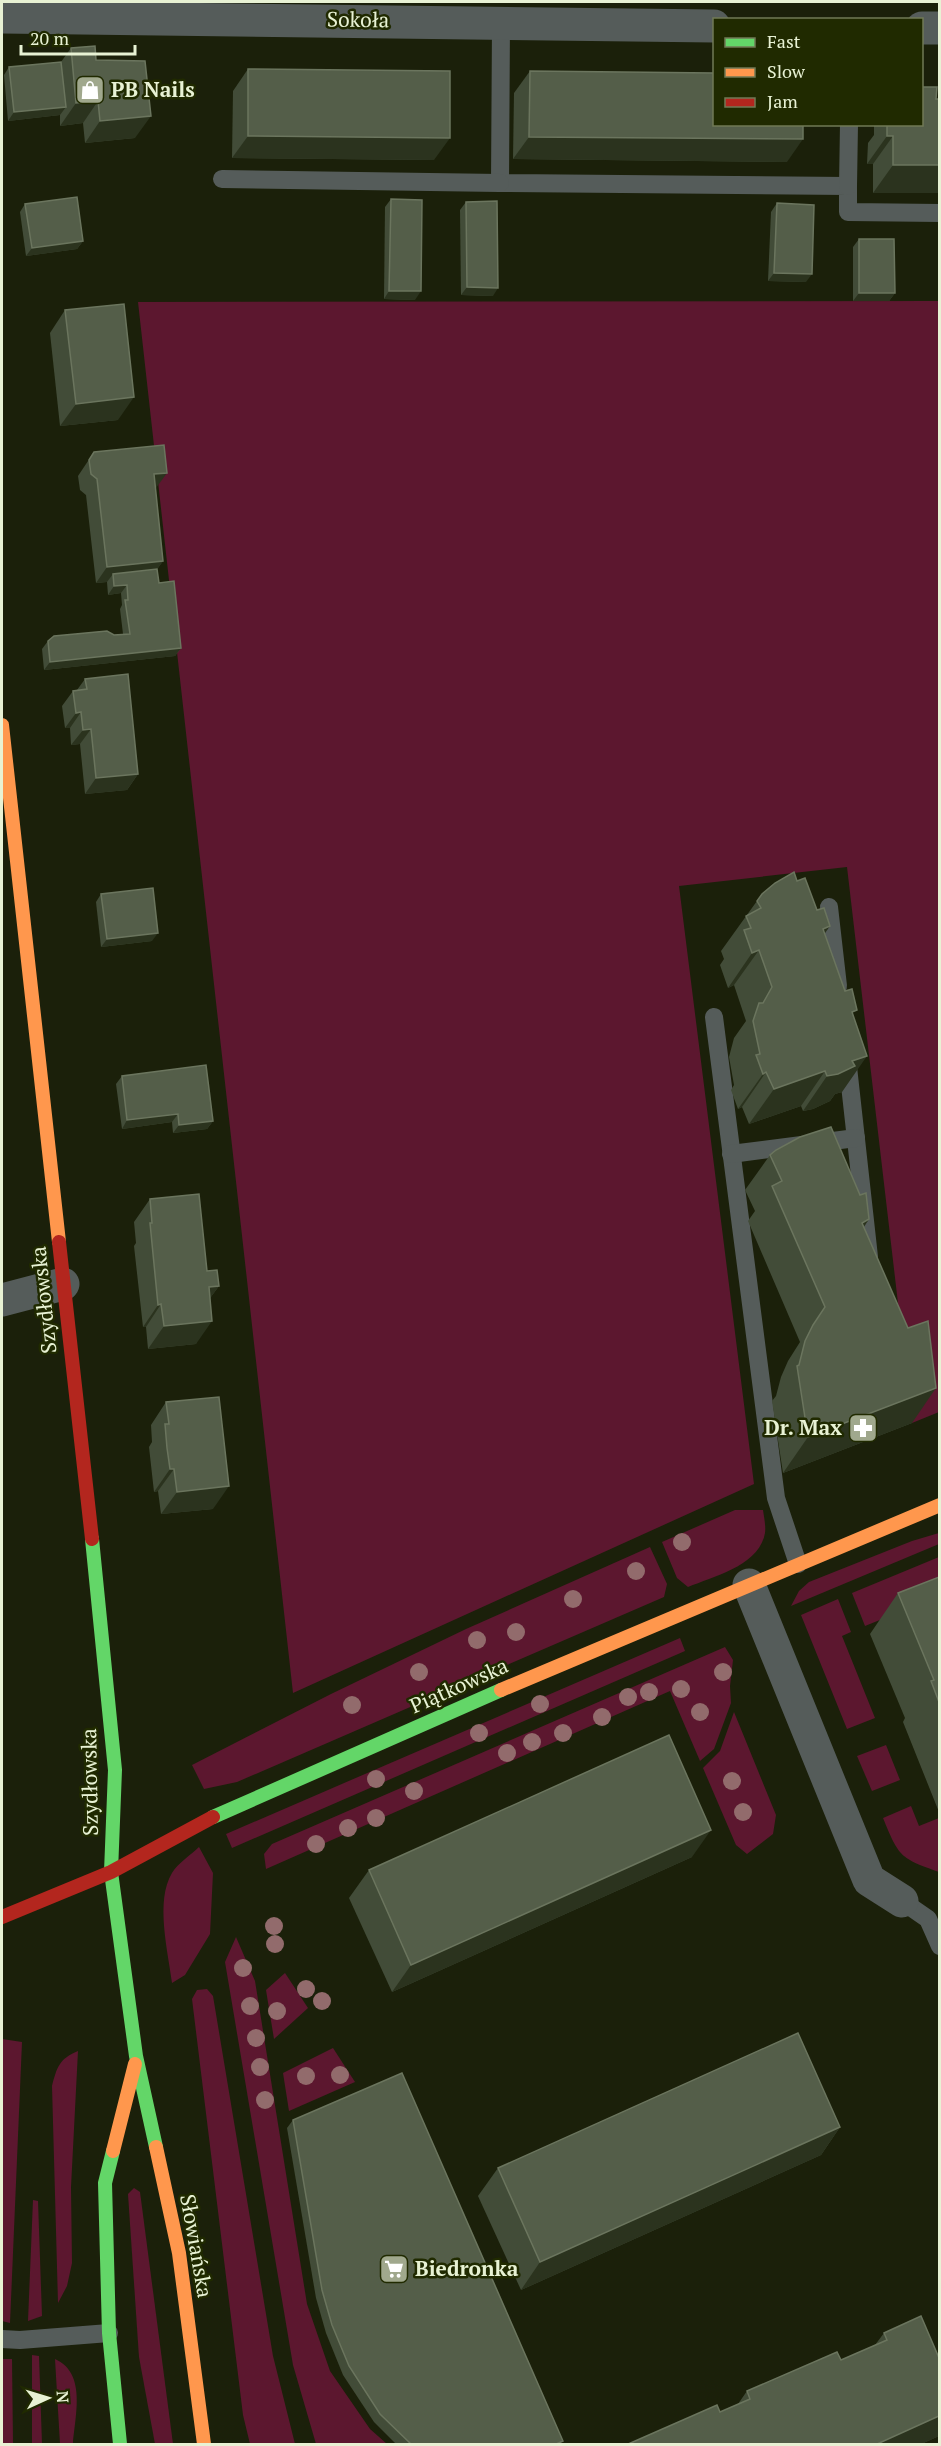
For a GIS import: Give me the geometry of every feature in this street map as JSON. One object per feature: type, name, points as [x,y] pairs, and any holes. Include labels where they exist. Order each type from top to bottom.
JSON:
[{"type":"street","name":"Sokoła","points":[[2,17],[713,26]]},
{"type":"street","points":[[923,28],[939,28]]},
{"type":"street","name":"Szydłowska","points":[[2,725],[115,1770],[111,1872]]},
{"type":"street","points":[[2,1300],[63,1284]]},
{"type":"street","name":"Piątkowska","points":[[2,1917],[111,1872],[205,1820],[564,1662],[939,1505]]},
{"type":"street","points":[[749,1585],[869,1880],[923,1912]]},
{"type":"street","name":"Słowiańska","points":[[111,1872],[136,2056],[179,2253],[204,2445]]},
{"type":"street","name":"Słowiańska","points":[[120,2445],[109,2334],[105,2183],[136,2056]]},
{"type":"lane","points":[[500,183],[501,22]]},
{"type":"lane","points":[[849,126],[848,212],[939,213]]},
{"type":"lane","points":[[222,179],[849,186]]},
{"type":"lane","points":[[828,907],[840,1000]]},
{"type":"lane","points":[[714,1017],[776,1498],[798,1564]]},
{"type":"lane","points":[[845,1046],[872,1280]]},
{"type":"lane","points":[[731,1154],[856,1138]]},
{"type":"lane","points":[[923,1912],[939,1946]]},
{"type":"lane","points":[[2,2339],[20,2340],[109,2334]]},
{"type":"shaded area","points":[[939,301],[939,1412],[912,1423],[847,867],[679,886],[754,1484],[293,1693],[138,302]]},
{"type":"shaded area","points":[[735,1510],[763,1510],[765,1533],[761,1544],[745,1562],[688,1587],[677,1578],[662,1542]]},
{"type":"shaded area","points":[[939,1533],[939,1544],[791,1606],[799,1591],[809,1582],[912,1541]]},
{"type":"shaded area","points":[[650,1547],[667,1584],[664,1597],[237,1782],[204,1789],[192,1765],[466,1629]]},
{"type":"shaded area","points":[[939,1557],[939,1596],[865,1626],[852,1593]]},
{"type":"shaded area","points":[[838,1599],[851,1632],[842,1636],[875,1718],[847,1729],[801,1615]]},
{"type":"shaded area","points":[[680,1638],[685,1651],[232,1848],[226,1834]]},
{"type":"shaded area","points":[[725,1647],[733,1660],[731,1703],[714,1749],[700,1761],[670,1691],[266,1869],[264,1854],[272,1844]]},
{"type":"shaded area","points":[[734,1712],[776,1815],[773,1834],[747,1854],[736,1845],[703,1768],[720,1751]]},
{"type":"shaded area","points":[[886,1745],[900,1780],[872,1791],[857,1756]]},
{"type":"shaded area","points":[[911,1806],[919,1826],[939,1818],[939,1872],[908,1859],[897,1849],[888,1831],[883,1818]]},
{"type":"shaded area","points":[[199,1847],[213,1873],[210,1934],[185,1975],[172,1983],[164,1926],[164,1898],[172,1873]]},
{"type":"shaded area","points":[[236,1937],[255,1981],[307,2304],[330,2371],[370,2429],[387,2444],[316,2444],[293,2365],[225,1962]]},
{"type":"shaded area","points":[[285,1973],[308,2008],[274,2039],[266,1990]]},
{"type":"shaded area","points":[[207,1989],[213,1996],[273,2356],[295,2444],[250,2444],[243,2415],[192,1999],[197,1990]]},
{"type":"shaded area","points":[[2,2039],[22,2042],[10,2323],[2,2321]]},
{"type":"shaded area","points":[[333,2048],[355,2082],[289,2111],[283,2073]]},
{"type":"shaded area","points":[[78,2051],[71,2187],[72,2263],[67,2286],[58,2303],[52,2086],[60,2064]]},
{"type":"shaded area","points":[[134,2188],[140,2192],[173,2444],[155,2444],[139,2357],[128,2194]]},
{"type":"shaded area","points":[[33,2200],[38,2201],[42,2316],[28,2321]]},
{"type":"shaded area","points":[[32,2355],[39,2356],[42,2444],[32,2444]]},
{"type":"shaded area","points":[[2,2359],[12,2359],[13,2444],[2,2444]]},
{"type":"shaded area","points":[[55,2359],[72,2374],[75,2385],[77,2408],[73,2444],[60,2444]]},
{"type":"building","points":[[95,46],[96,60],[145,61],[151,116],[100,121],[98,101],[76,103],[71,48]]},
{"type":"building","points":[[61,62],[66,107],[14,112],[9,67]]},
{"type":"building","points":[[248,69],[450,71],[450,138],[248,136]]},
{"type":"building","points":[[530,71],[713,73],[713,126],[803,126],[803,139],[529,137]]},
{"type":"building","points":[[923,87],[937,87],[939,165],[893,165],[893,136],[887,136],[887,126],[923,126]]},
{"type":"building","points":[[77,197],[83,241],[32,248],[25,204]]},
{"type":"building","points":[[391,199],[422,200],[421,291],[389,291]]},
{"type":"building","points":[[497,201],[498,288],[467,287],[466,202]]},
{"type":"building","points":[[777,203],[814,205],[812,274],[774,273]]},
{"type":"building","points":[[859,239],[894,239],[895,293],[859,293]]},
{"type":"building","points":[[124,304],[134,397],[76,404],[65,310]]},
{"type":"building","points":[[164,445],[167,473],[154,474],[163,561],[107,567],[97,479],[91,474],[89,460],[94,452]]},
{"type":"building","points":[[157,569],[159,583],[174,581],[181,648],[50,662],[48,641],[54,636],[107,631],[114,635],[130,634],[125,600],[128,600],[127,585],[114,586],[113,574]]},
{"type":"building","points":[[128,674],[138,774],[96,778],[91,729],[83,730],[81,712],[76,713],[73,691],[87,689],[85,679]]},
{"type":"building","points":[[794,872],[797,881],[805,878],[817,910],[824,908],[830,926],[823,929],[845,991],[852,989],[857,1010],[852,1012],[867,1056],[852,1061],[855,1066],[838,1074],[827,1076],[825,1071],[774,1089],[766,1072],[763,1074],[756,1055],[760,1054],[753,1021],[759,1003],[763,1003],[772,987],[759,950],[752,953],[744,930],[751,928],[746,916],[761,908],[757,901],[762,894]]},
{"type":"building","points":[[153,888],[158,933],[107,939],[101,894]]},
{"type":"building","points":[[206,1065],[213,1121],[179,1125],[178,1114],[127,1120],[122,1076]]},
{"type":"building","points":[[831,1127],[860,1195],[866,1193],[869,1219],[862,1223],[908,1328],[928,1321],[936,1388],[808,1437],[797,1366],[805,1341],[825,1307],[772,1186],[782,1181],[770,1155],[800,1137]]},
{"type":"building","points":[[199,1194],[207,1271],[217,1270],[219,1286],[209,1287],[212,1321],[164,1326],[161,1304],[158,1305],[150,1223],[152,1223],[150,1199]]},
{"type":"building","points":[[219,1397],[229,1486],[177,1492],[174,1469],[170,1469],[167,1448],[165,1424],[169,1424],[166,1402]]},
{"type":"building","points":[[939,1577],[939,1702],[931,1681],[934,1680],[898,1593]]},
{"type":"building","points":[[669,1735],[711,1830],[411,1965],[369,1870]]},
{"type":"building","points":[[798,2033],[840,2127],[540,2262],[498,2168]]},
{"type":"building","name":"Biedronka","points":[[402,2073],[563,2441],[554,2445],[412,2445],[380,2414],[349,2366],[332,2325],[322,2290],[293,2120]]},
{"type":"building","points":[[921,2316],[939,2358],[939,2416],[875,2445],[626,2445],[717,2405],[720,2412],[750,2399],[747,2391],[837,2352],[841,2360],[887,2340],[884,2333]]},
{"type":"traffic: fast","points":[[92,1539],[115,1770],[111,1872],[136,2056],[156,2147]]},
{"type":"traffic: fast","points":[[213,1817],[501,1690]]},
{"type":"traffic: fast","points":[[113,2151],[105,2183],[109,2333],[120,2444]]},
{"type":"traffic: slow","points":[[2,725],[59,1242]]},
{"type":"traffic: slow","points":[[501,1690],[940,1505]]},
{"type":"traffic: slow","points":[[113,2151],[135,2064]]},
{"type":"traffic: slow","points":[[156,2147],[179,2253],[204,2444]]},
{"type":"traffic: jam","points":[[59,1242],[92,1539]]},
{"type":"traffic: jam","points":[[2,1917],[111,1872],[213,1817]]},
{"type":"place","name":"PB Nails","points":[[90,90]]},
{"type":"place","name":"Dr. Max","points":[[863,1428]]},
{"type":"place","name":"Biedronka","points":[[394,2269]]}]
